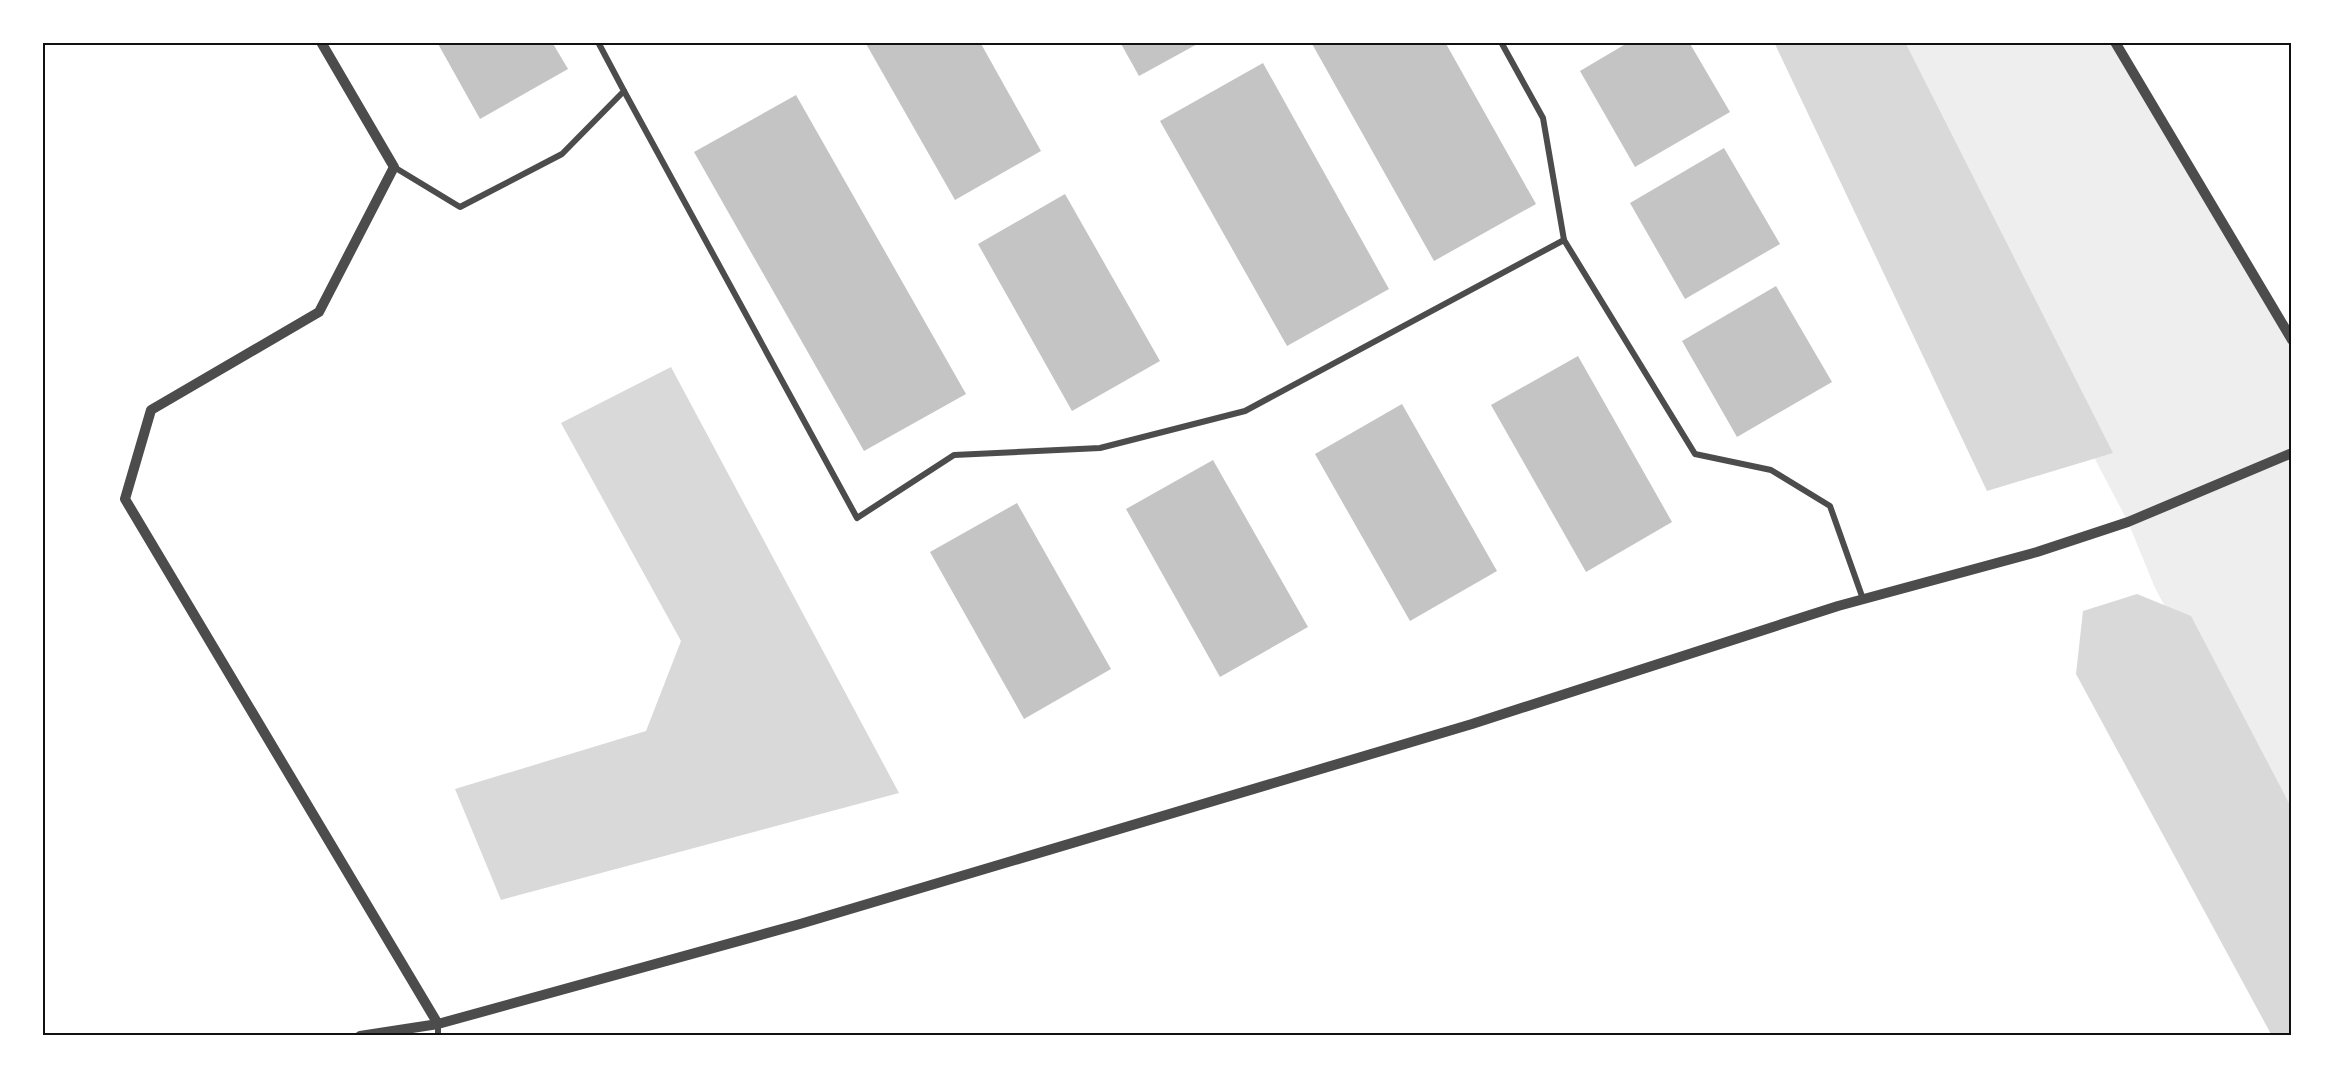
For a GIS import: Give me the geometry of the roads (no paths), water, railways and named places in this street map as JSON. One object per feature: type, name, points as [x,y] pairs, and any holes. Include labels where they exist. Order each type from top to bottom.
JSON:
[{"type":"street","points":[[321,42],[394,167],[459,207],[562,154],[624,91]]},
{"type":"street","points":[[598,42],[857,518],[954,455],[1101,448],[1245,411],[1564,240]]},
{"type":"street","points":[[1501,42],[1543,118],[1564,240],[1695,454],[1771,470],[1830,506],[1863,599]]},
{"type":"street","points":[[2115,42],[2292,340]]},
{"type":"street","points":[[394,167],[319,312],[151,410],[125,499],[438,1030]]},
{"type":"street","points":[[360,1036],[438,1030],[1472,724],[1863,599],[2037,552],[2128,522],[2292,453]]}]
